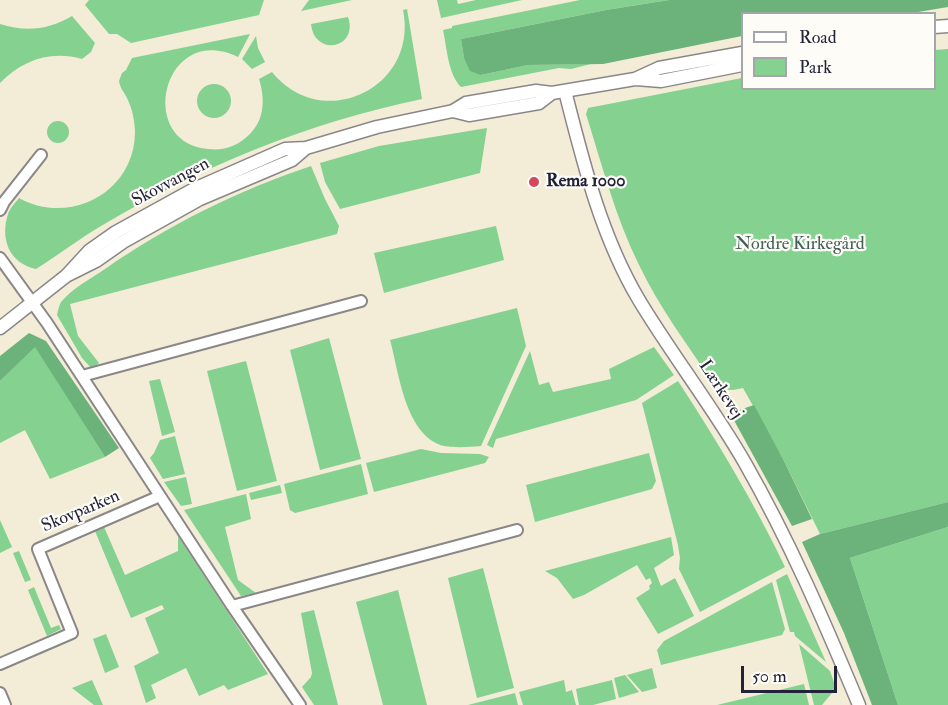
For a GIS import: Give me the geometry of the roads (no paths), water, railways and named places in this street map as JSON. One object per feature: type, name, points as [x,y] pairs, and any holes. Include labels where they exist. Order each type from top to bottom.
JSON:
[{"type":"street","name":"Skovvangen","points":[[635,79],[659,68],[741,53]]},
{"type":"street","name":"Skovvangen","points":[[0,328],[66,276],[96,261],[123,242],[200,199],[292,160],[306,148],[377,127],[453,111],[469,116],[539,102],[559,92],[635,79],[661,81],[741,65]]},
{"type":"street","name":"Lærkevej","points":[[559,92],[614,250],[638,299],[713,409],[785,536],[823,618],[858,705]]},
{"type":"street","points":[[0,210],[41,155]]},
{"type":"street","points":[[0,258],[32,301],[232,606],[300,705]]},
{"type":"street","points":[[82,376],[361,301]]},
{"type":"street","name":"Skovparken","points":[[0,664],[72,633],[38,549],[160,496]]},
{"type":"street","points":[[232,606],[517,530]]},
{"type":"street","points":[[0,693],[5,705]]},
{"type":"place","name":"Rema 1000","points":[[534,182]]},
{"type":"park label","name":"Nordre Kirkegård","points":[[800,245]]}]
